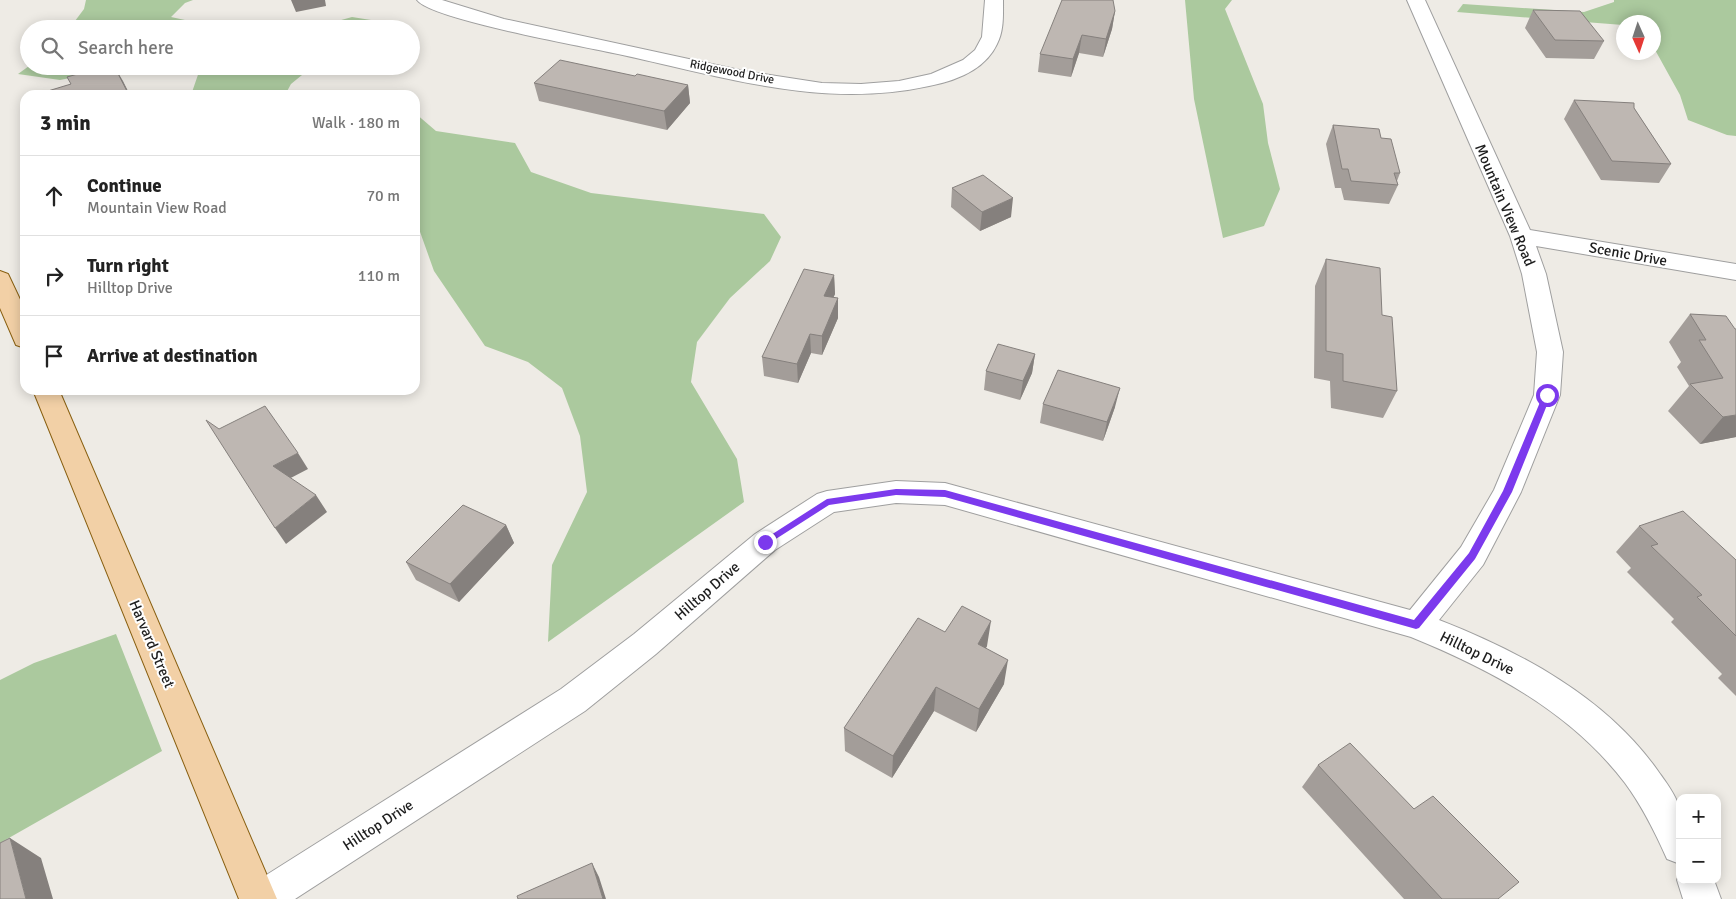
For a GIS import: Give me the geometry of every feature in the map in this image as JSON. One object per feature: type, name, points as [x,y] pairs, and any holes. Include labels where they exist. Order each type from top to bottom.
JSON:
[{"type":"main road","points":[[0,279],[20,327]]},
{"type":"main road","name":"Harvard Street","points":[[48,395],[258,899]]},
{"type":"street","name":"Ridgewood Drive","points":[[426,0],[444,8],[489,20],[739,74],[824,88],[867,90],[910,86],[948,75],[978,58],[990,39],[994,0]]},
{"type":"street","name":"Mountain View Road","points":[[1416,0],[1521,236],[1534,274],[1550,352],[1547,395],[1508,492],[1472,556],[1416,625]]},
{"type":"street","name":"Scenic Drive","points":[[1521,236],[1736,272]]},
{"type":"street","name":"Hilltop Drive","points":[[262,899],[573,700],[645,644],[765,542],[827,502],[896,492],[945,494],[1416,625],[1484,653],[1535,682],[1594,725],[1636,771],[1666,816],[1677,839]]},
{"type":"street","points":[[1696,884],[1702,899]]},
{"type":"green space","points":[[86,0],[193,0],[185,3],[171,17],[185,20],[76,20],[84,9]]},
{"type":"green space","points":[[1185,0],[1232,0],[1225,9],[1263,104],[1268,143],[1280,189],[1264,226],[1223,238],[1194,99]]},
{"type":"green space","points":[[1614,0],[1736,0],[1736,136],[1727,135],[1688,120],[1680,95],[1661,60],[1661,15],[1616,15],[1616,24],[1457,12],[1463,4],[1584,12],[1614,2]]},
{"type":"green space","points":[[352,17],[371,20],[341,20]]},
{"type":"green space","points":[[25,75],[85,75],[60,80]]},
{"type":"green space","points":[[198,75],[302,75],[291,84],[288,90],[193,90]]},
{"type":"green space","points":[[420,117],[436,131],[515,143],[531,172],[591,193],[764,214],[781,237],[770,261],[730,298],[697,342],[691,382],[737,459],[744,502],[548,642],[552,565],[587,492],[580,436],[562,388],[528,362],[485,346],[434,271],[420,232]]},
{"type":"green space","points":[[116,634],[162,751],[0,843],[0,680],[34,663]]},
{"type":"building","points":[[1062,0],[1113,0],[1115,11],[1106,39],[1082,35],[1073,59],[1040,54]]},
{"type":"building","points":[[1533,10],[1580,11],[1604,41],[1555,40]]},
{"type":"building","points":[[560,60],[688,85],[664,111],[534,83]]},
{"type":"building","points":[[74,75],[119,75],[126,90],[51,90],[71,84],[67,77]]},
{"type":"building","points":[[1574,100],[1634,103],[1634,108],[1671,164],[1612,161]]},
{"type":"building","points":[[1333,125],[1379,129],[1381,138],[1391,139],[1400,173],[1394,173],[1398,185],[1351,181],[1348,169],[1342,169]]},
{"type":"building","points":[[983,175],[1013,198],[982,212],[952,188]]},
{"type":"building","points":[[1326,259],[1380,268],[1382,315],[1392,317],[1397,391],[1343,381],[1343,354],[1326,351]]},
{"type":"building","points":[[804,269],[834,275],[824,296],[838,298],[822,336],[810,334],[797,364],[762,357]]},
{"type":"building","points":[[1690,314],[1726,316],[1736,329],[1736,415],[1723,417],[1690,384],[1723,378],[1699,340],[1706,340]]},
{"type":"building","points":[[998,344],[1035,354],[1023,381],[986,371]]},
{"type":"building","points":[[1058,370],[1120,388],[1107,422],[1043,404]]},
{"type":"building","points":[[265,406],[298,453],[273,466],[316,495],[275,528],[206,420],[219,429]]},
{"type":"building","points":[[463,505],[506,525],[450,584],[406,562]]},
{"type":"building","points":[[1683,511],[1736,560],[1736,636],[1697,597],[1702,595],[1651,546],[1658,544],[1639,526]]},
{"type":"building","points":[[962,606],[991,621],[978,644],[1008,660],[979,709],[936,687],[893,756],[844,728],[918,618],[945,632]]},
{"type":"building","points":[[1350,743],[1414,809],[1433,796],[1519,882],[1498,899],[1442,899],[1318,765]]},
{"type":"building","points":[[10,838],[26,899],[0,899],[0,843]]},
{"type":"building","points":[[592,863],[603,899],[518,899],[517,896]]},
{"type":"route","points":[[765,542],[827,502],[896,492],[945,494],[1416,625],[1472,556],[1508,492],[1547,395]]}]
